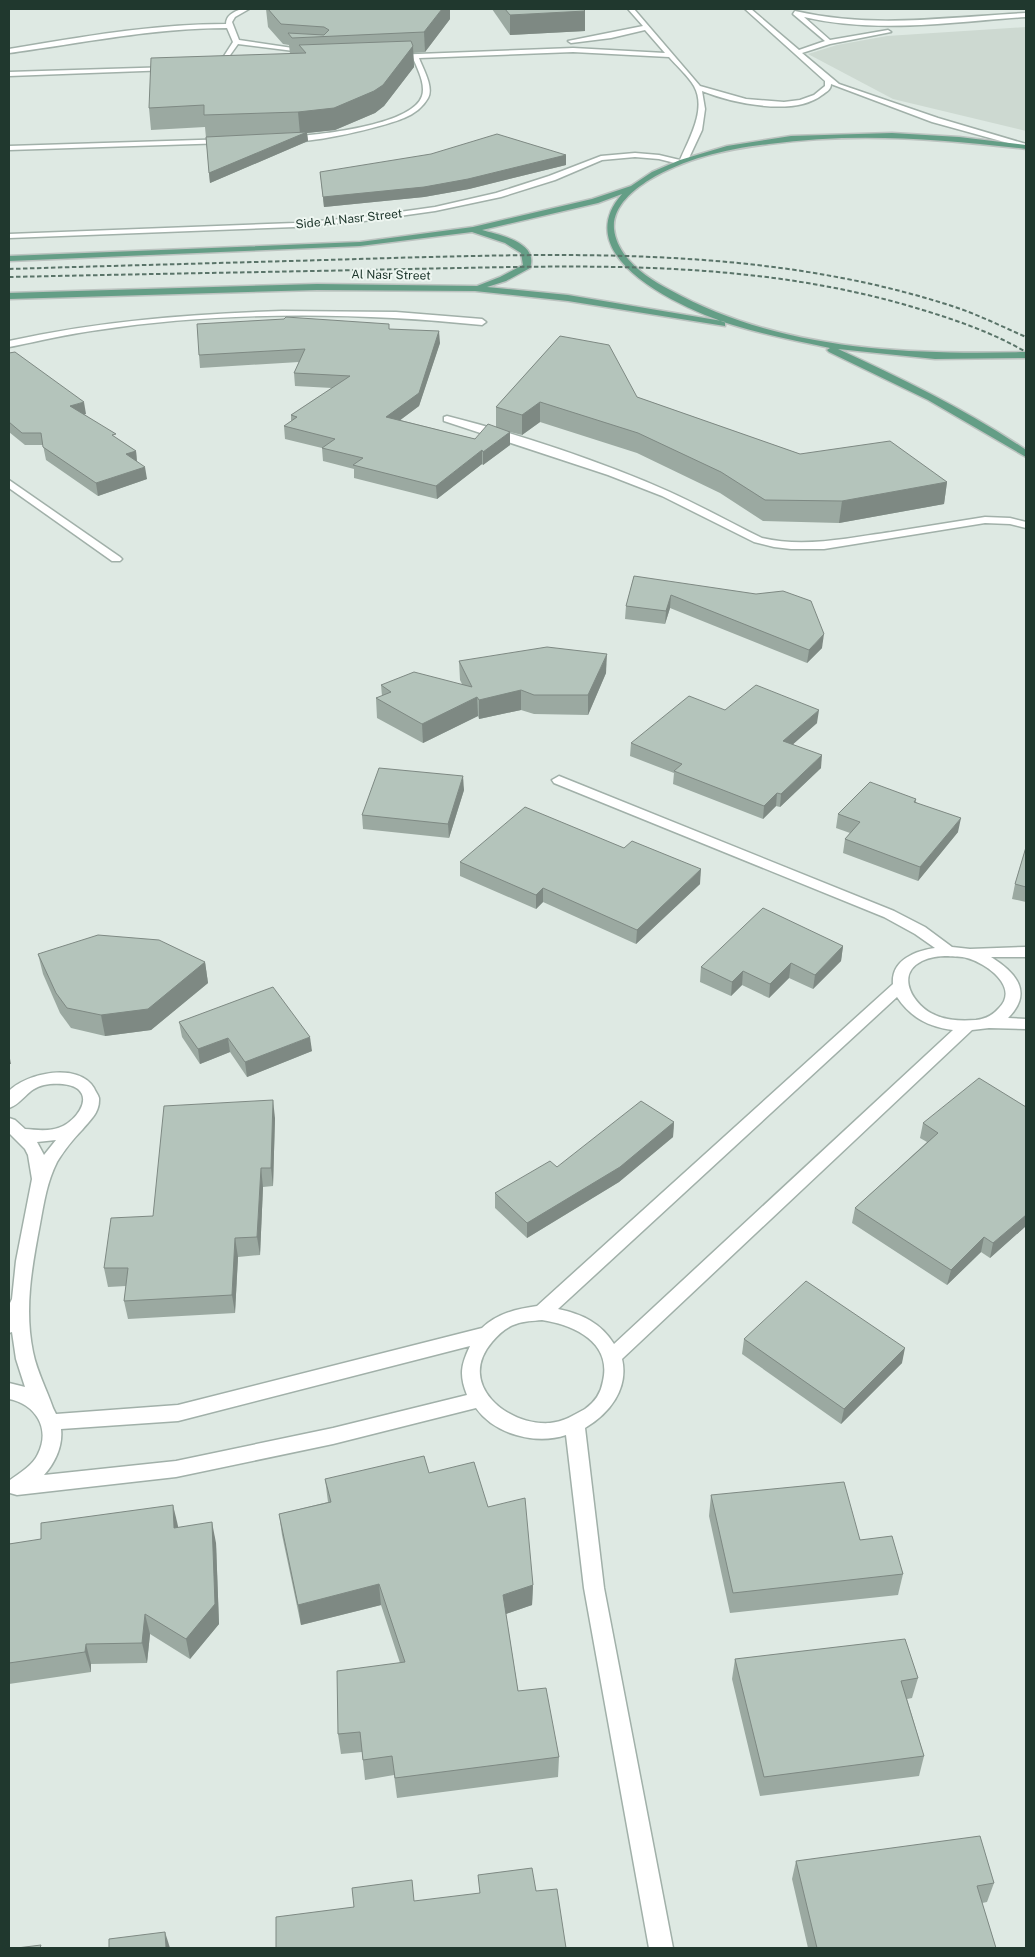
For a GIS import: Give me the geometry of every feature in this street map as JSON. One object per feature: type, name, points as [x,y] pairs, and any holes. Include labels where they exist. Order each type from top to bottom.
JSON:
[{"type":"main road","points":[[1026,147],[973,139],[909,134],[846,134],[786,138],[740,146],[682,161],[653,174],[632,188],[616,207],[610,228],[617,250],[636,273],[669,295],[714,315],[770,332],[815,342],[912,355],[962,357],[1026,355]]},
{"type":"main road","name":"Al Nasr Street","points":[[9,258],[360,244],[473,229],[595,201],[632,188]]},
{"type":"main road","points":[[473,229],[524,250],[527,256],[527,266],[516,273],[475,288]]},
{"type":"main road","name":"Al Nasr Street","points":[[9,296],[317,287],[475,288],[635,308],[770,332]]},
{"type":"main road","points":[[815,342],[925,395],[975,422],[1026,454]]},
{"type":"street","points":[[236,42],[228,26],[229,21],[233,16],[246,9]]},
{"type":"street","points":[[631,9],[698,87],[714,94],[737,100],[776,104],[804,100],[824,92],[828,87],[828,82],[824,76]]},
{"type":"street","points":[[748,9],[824,76],[838,85],[893,107],[1026,147]]},
{"type":"street","points":[[793,11],[829,42]]},
{"type":"street","points":[[793,11],[817,19],[853,23],[890,24],[1026,15]]},
{"type":"street","points":[[853,23],[851,26],[853,29],[866,35]]},
{"type":"street","points":[[797,53],[829,42],[866,35],[907,30],[1026,23]]},
{"type":"street","points":[[9,51],[143,29],[228,26]]},
{"type":"street","points":[[564,42],[599,38],[648,27]]},
{"type":"street","points":[[236,42],[287,50],[318,51]]},
{"type":"street","points":[[210,66],[226,56],[236,42]]},
{"type":"street","points":[[517,44],[386,54],[415,56],[573,50],[671,55]]},
{"type":"street","points":[[277,140],[360,130],[384,123],[411,111],[425,97],[425,87],[415,56]]},
{"type":"street","points":[[200,66],[230,65]]},
{"type":"street","points":[[9,74],[181,67]]},
{"type":"street","points":[[682,161],[698,130],[702,109],[698,87]]},
{"type":"street","points":[[9,148],[239,141]]},
{"type":"street","name":"Side Al Nasr Street","points":[[9,236],[295,225],[364,220],[435,209],[498,195],[552,178],[601,158],[647,156],[682,161]]},
{"type":"street","points":[[9,344],[91,327],[227,316],[282,314],[425,316],[482,322]]},
{"type":"street","points":[[447,419],[556,452],[606,470],[668,495],[758,540],[772,544],[805,548],[821,547],[985,520],[1010,521],[1026,525]]},
{"type":"street","points":[[9,483],[116,559]]},
{"type":"street","points":[[559,780],[889,914],[932,937],[948,951]]},
{"type":"street","points":[[1026,952],[967,953],[948,951],[927,953],[911,961],[901,973],[899,987],[907,1002],[922,1015],[944,1023],[967,1026],[988,1023],[1026,1024]]},
{"type":"street","points":[[967,953],[988,961],[1004,973],[1013,988],[1013,1002],[1004,1015],[988,1023]]},
{"type":"street","points":[[542,1313],[899,987]]},
{"type":"street","points":[[612,1357],[967,1026]]},
{"type":"street","points":[[9,1102],[16,1093],[40,1080],[67,1079],[79,1082],[87,1089],[92,1098],[91,1108],[87,1117],[60,1146],[40,1179]]},
{"type":"street","points":[[9,1124],[23,1135],[36,1138],[51,1137],[78,1126]]},
{"type":"street","points":[[13,1488],[34,1474],[47,1457],[53,1439],[48,1415],[31,1378],[21,1341],[21,1296],[40,1179],[36,1155],[23,1135]]},
{"type":"street","points":[[9,1326],[21,1296]]},
{"type":"street","points":[[9,1391],[30,1397],[48,1415],[178,1413],[487,1334],[511,1318],[542,1313],[572,1319],[598,1334],[612,1357],[613,1384],[600,1408],[575,1426],[548,1431],[520,1428],[496,1417],[479,1400],[470,1377],[473,1354],[487,1334]]},
{"type":"street","points":[[13,1488],[176,1469],[334,1436],[479,1400]]},
{"type":"street","points":[[575,1426],[594,1588],[661,1948]]},
{"type":"shaded area","points":[[1026,27],[1026,131],[893,99],[808,54],[837,45],[887,36]]},
{"type":"building","points":[[268,9],[442,9],[424,32],[292,38],[288,33],[324,35],[329,30],[324,27],[281,24]]},
{"type":"building","points":[[505,9],[583,9],[585,11],[510,15]]},
{"type":"building","points":[[411,41],[413,46],[383,85],[374,91],[334,108],[298,112],[204,115],[204,105],[149,108],[151,58],[306,53],[299,45]]},
{"type":"building","points":[[307,132],[209,173],[206,137]]},
{"type":"building","points":[[497,134],[566,155],[468,179],[424,187],[323,197],[320,172],[431,154]]},
{"type":"building","points":[[286,317],[389,324],[389,329],[439,331],[419,393],[386,417],[475,439],[488,424],[510,432],[483,452],[482,450],[436,486],[353,465],[363,458],[322,448],[335,439],[284,426],[297,417],[291,415],[350,376],[294,373],[305,349],[199,355],[197,324],[284,319]]},
{"type":"building","points":[[560,336],[609,345],[637,397],[800,454],[890,441],[947,482],[842,501],[765,500],[721,472],[638,433],[540,402],[522,415],[496,407]]},
{"type":"building","points":[[15,352],[84,402],[70,406],[116,434],[112,435],[136,451],[126,454],[145,467],[96,483],[43,447],[41,433],[22,433],[9,422],[9,353]]},
{"type":"building","points":[[634,576],[756,594],[783,591],[811,601],[824,634],[809,650],[671,595],[666,611],[626,606]]},
{"type":"building","points":[[547,647],[607,654],[588,695],[534,695],[521,690],[479,700],[477,697],[422,724],[376,698],[391,692],[381,685],[414,672],[472,687],[459,661]]},
{"type":"building","points":[[756,685],[819,710],[783,741],[822,755],[781,794],[777,793],[764,806],[674,771],[682,764],[631,743],[689,696],[725,710]]},
{"type":"building","points":[[379,768],[463,776],[448,824],[362,815]]},
{"type":"building","points":[[870,782],[916,799],[914,802],[961,818],[920,867],[845,839],[860,822],[838,814]]},
{"type":"building","points":[[525,807],[624,848],[632,841],[701,869],[637,930],[543,888],[536,895],[460,862]]},
{"type":"building","points":[[1026,847],[1026,887],[1015,884]]},
{"type":"building","points":[[763,908],[843,946],[815,975],[791,963],[770,984],[743,971],[732,982],[701,967]]},
{"type":"building","points":[[98,935],[159,940],[205,962],[148,1009],[101,1015],[67,1008],[56,993],[38,954]]},
{"type":"building","points":[[273,987],[310,1037],[245,1062],[228,1038],[198,1049],[179,1022]]},
{"type":"building","points":[[979,1078],[1026,1107],[1026,1215],[993,1243],[984,1237],[951,1270],[855,1208],[938,1133],[923,1123]]},
{"type":"building","points":[[273,1100],[271,1168],[261,1168],[257,1237],[235,1238],[232,1295],[124,1301],[128,1268],[104,1268],[111,1218],[153,1216],[164,1106]]},
{"type":"building","points":[[641,1101],[674,1122],[620,1167],[527,1223],[495,1193],[550,1161],[557,1167]]},
{"type":"building","points":[[806,1281],[905,1348],[844,1409],[744,1339]]},
{"type":"building","points":[[424,1456],[429,1473],[474,1462],[488,1507],[525,1498],[533,1585],[503,1595],[518,1691],[546,1688],[559,1757],[395,1778],[392,1756],[363,1760],[360,1732],[338,1734],[337,1671],[405,1662],[379,1584],[298,1605],[279,1514],[331,1502],[325,1479]]},
{"type":"building","points":[[844,1482],[860,1540],[892,1536],[903,1574],[733,1593],[711,1495]]},
{"type":"building","points":[[173,1505],[174,1528],[212,1522],[215,1604],[186,1639],[145,1614],[142,1643],[86,1644],[85,1652],[9,1663],[9,1544],[41,1539],[41,1523]]},
{"type":"building","points":[[905,1639],[918,1678],[901,1681],[924,1756],[764,1777],[735,1659]]},
{"type":"building","points":[[980,1836],[994,1883],[977,1886],[996,1948],[817,1948],[796,1861]]},
{"type":"building","points":[[532,1868],[536,1891],[557,1889],[566,1948],[276,1948],[276,1917],[354,1907],[352,1888],[412,1880],[414,1901],[480,1893],[478,1875]]},
{"type":"building","points":[[165,1932],[166,1948],[109,1948],[109,1939]]},
{"type":"building","points":[[41,1945],[40,1948],[17,1948]]},
{"type":"railway","points":[[9,269],[462,256],[604,255],[675,258],[746,264],[816,273],[886,287],[964,310],[1026,337]]},
{"type":"railway","points":[[9,277],[533,267],[658,268],[720,272],[782,279],[844,290],[906,305],[952,319],[1012,344],[1026,352]]}]
